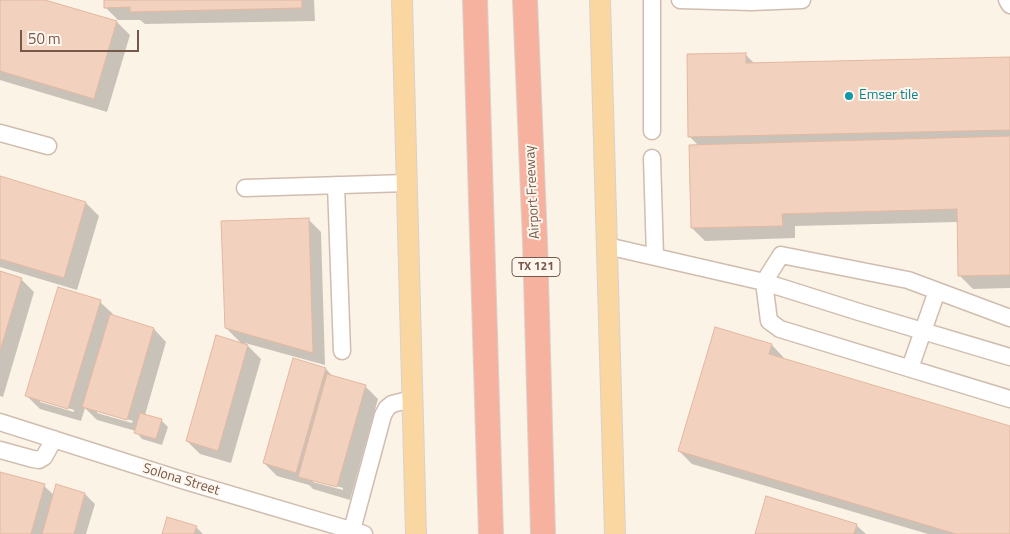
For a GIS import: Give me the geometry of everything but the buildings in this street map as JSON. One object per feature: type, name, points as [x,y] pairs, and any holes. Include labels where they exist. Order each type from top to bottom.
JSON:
[{"type":"highway","points":[[465,0],[476,28]]},
{"type":"highway","points":[[475,0],[491,534]]},
{"type":"highway","name":"Airport Freeway","points":[[525,0],[536,242],[543,534]]},
{"type":"main road","points":[[402,0],[416,534]]},
{"type":"main road","points":[[600,0],[615,534]]},
{"type":"street","points":[[652,0],[652,131]]},
{"type":"street","points":[[680,0],[750,2],[802,0]]},
{"type":"street","points":[[1007,0],[1010,5]]},
{"type":"street","points":[[0,133],[48,146]]},
{"type":"street","points":[[652,158],[655,256]]},
{"type":"street","points":[[245,188],[407,183]]},
{"type":"street","points":[[336,185],[342,351]]},
{"type":"street","points":[[607,246],[764,282],[1010,357]]},
{"type":"street","points":[[1010,318],[908,280],[781,255],[764,282],[769,321],[780,329],[1010,399]]},
{"type":"street","points":[[910,368],[937,291]]},
{"type":"street","points":[[358,532],[383,415],[392,404],[412,399]]},
{"type":"street","name":"Solona Street","points":[[0,422],[185,481],[358,532]]},
{"type":"street","points":[[0,450],[39,460],[44,457],[54,440]]},
{"type":"place","name":"Emser tile","points":[[849,96]]}]
